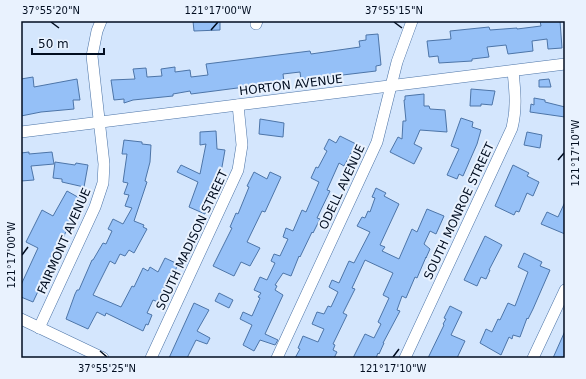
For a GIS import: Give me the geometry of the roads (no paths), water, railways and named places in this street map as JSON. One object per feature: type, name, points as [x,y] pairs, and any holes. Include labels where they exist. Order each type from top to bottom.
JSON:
[{"type":"street","name":"FAIRMONT AVENUE","points":[[39,328],[101,191],[104,164],[92,56],[97,31],[101,21]]},
{"type":"street","name":"ODELL AVENUE","points":[[277,358],[377,142],[397,62],[412,21]]},
{"type":"street","name":"HORTON AVENUE","points":[[21,132],[565,64]]},
{"type":"street","name":"SOUTH MONROE STREET","points":[[405,358],[512,128],[516,100],[513,71]]},
{"type":"street","name":"SOUTH MADISON STREET","points":[[151,358],[238,170],[242,145],[238,105]]},
{"type":"street","points":[[533,358],[565,290]]},
{"type":"street","points":[[21,320],[103,358]]}]
